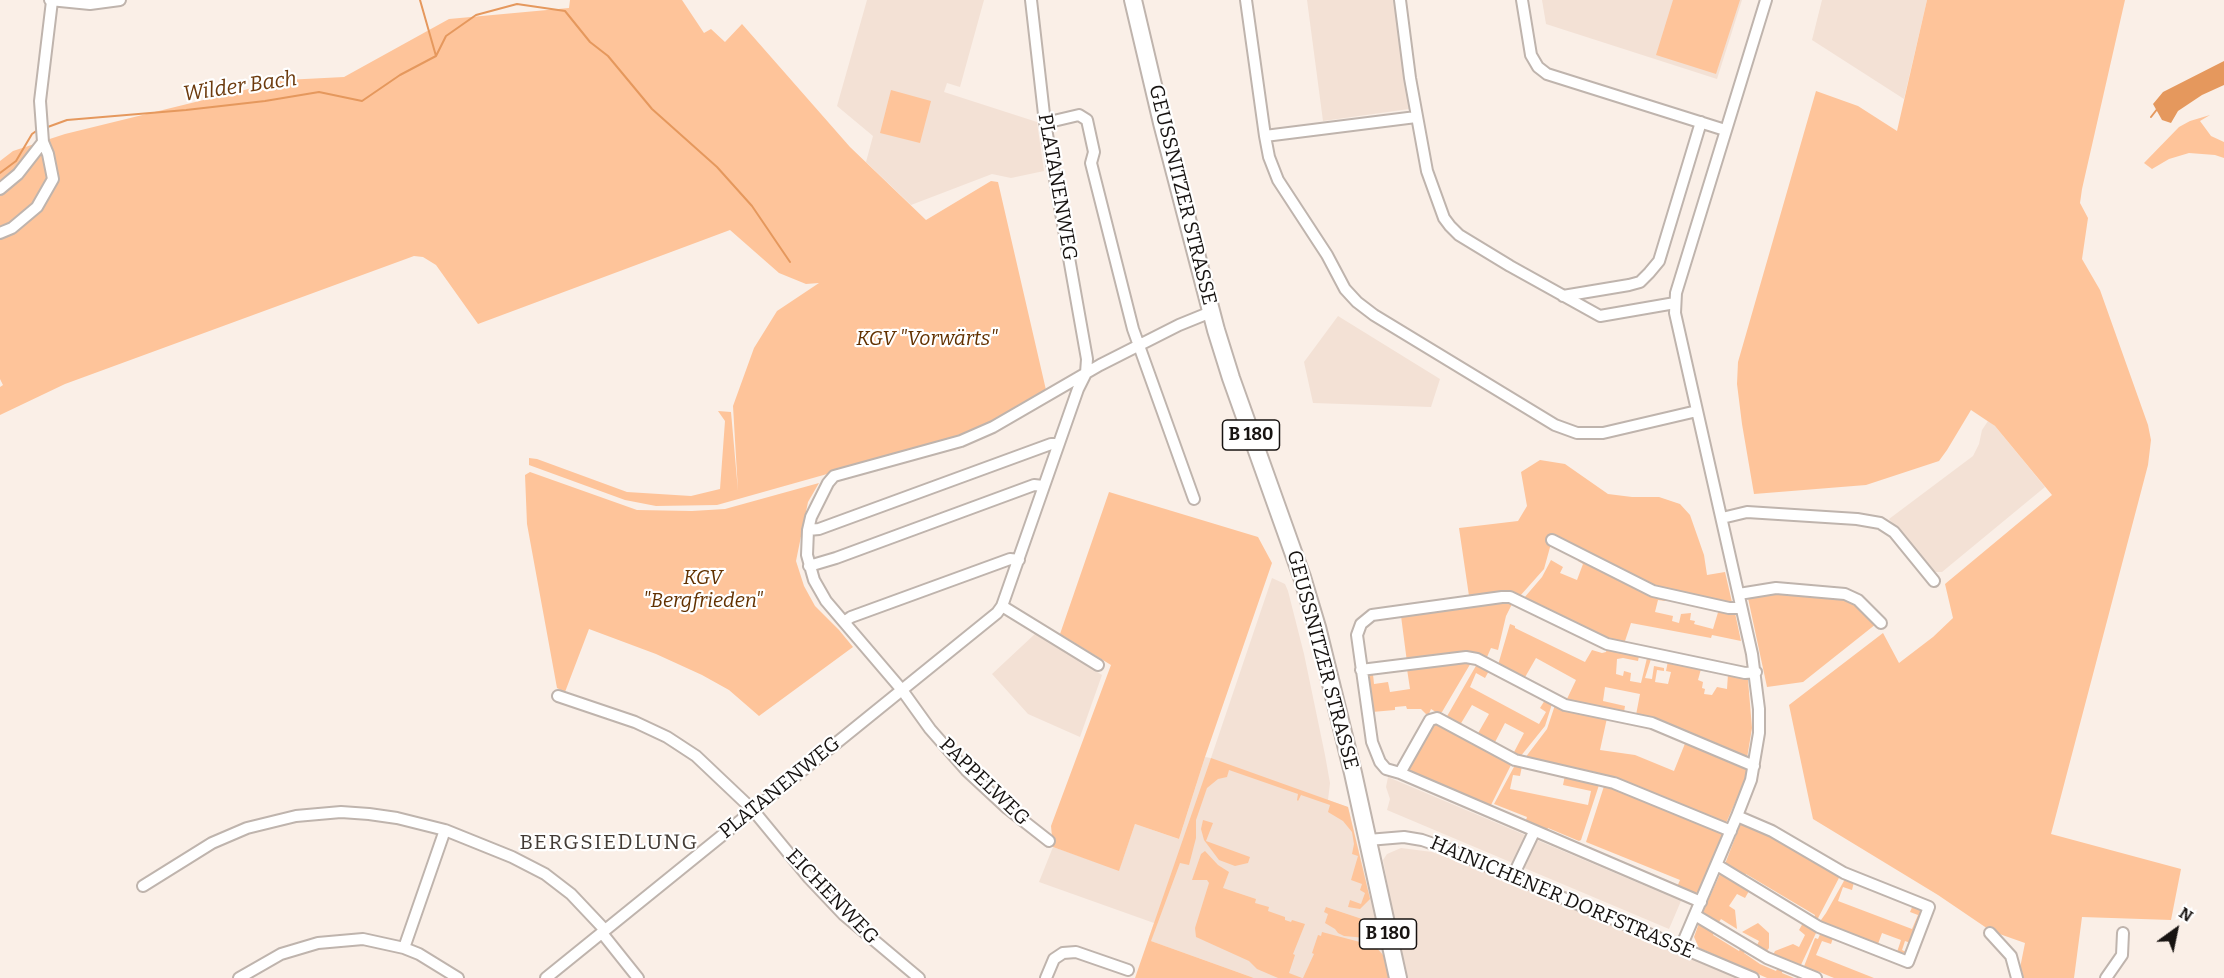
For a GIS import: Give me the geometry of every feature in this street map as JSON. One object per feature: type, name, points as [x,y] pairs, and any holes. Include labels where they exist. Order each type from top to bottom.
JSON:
[{"type":"main road","name":"GEUSSNITZER STRASSE","points":[[1133,0],[1211,312],[1231,378],[1310,603],[1368,840],[1398,978]]},
{"type":"street","points":[[0,233],[12,228],[37,207],[52,179],[42,134],[40,101],[51,1],[90,4],[120,0]]},
{"type":"street","name":"PLATANENWEG","points":[[546,978],[997,613],[1002,606],[1039,486],[1086,373],[1087,360],[1045,123],[1031,0]]},
{"type":"street","points":[[1246,0],[1269,157],[1282,187],[1328,255],[1345,289],[1357,302],[1374,315],[1555,425],[1577,433],[1603,433],[1697,411]]},
{"type":"street","points":[[1400,0],[1416,117],[1427,171],[1444,218],[1450,226],[1459,235],[1600,316],[1675,303]]},
{"type":"street","points":[[1522,0],[1531,55],[1538,67],[1547,74],[1725,130]]},
{"type":"street","points":[[1680,947],[1737,816],[1754,766],[1759,721],[1756,672],[1675,303],[1677,286],[1766,0]]},
{"type":"street","points":[[1045,123],[1079,115],[1087,120],[1094,152],[1091,163],[1138,345],[1194,499]]},
{"type":"street","points":[[1265,136],[1416,117]]},
{"type":"street","points":[[1563,296],[1640,282],[1659,261],[1701,122]]},
{"type":"street","points":[[0,189],[18,174],[42,134]]},
{"type":"street","points":[[902,690],[826,602],[809,566],[808,530],[814,508],[834,476],[961,441],[993,427],[1138,345],[1191,319],[1211,312]]},
{"type":"street","points":[[808,530],[819,529],[1051,444],[1058,444]]},
{"type":"street","points":[[809,566],[1039,486]]},
{"type":"street","points":[[1722,518],[1746,512],[1857,519],[1880,523],[1894,532],[1934,581]]},
{"type":"street","points":[[1552,540],[1653,591],[1729,608],[1742,608]]},
{"type":"street","points":[[844,622],[851,617],[1010,559],[1018,560]]},
{"type":"street","points":[[1738,594],[1776,588],[1845,594],[1858,600],[1881,623]]},
{"type":"street","points":[[1701,902],[1386,769],[1376,752],[1357,635],[1361,624],[1372,615],[1502,597],[1520,601],[1607,644],[1745,673],[1756,672]]},
{"type":"street","points":[[1002,606],[1098,665]]},
{"type":"street","points":[[1361,670],[1466,657],[1477,659],[1565,705],[1652,723],[1754,766]]},
{"type":"street","name":"PAPPELWEG","points":[[902,690],[930,729],[966,770],[1007,808],[1049,841]]},
{"type":"street","name":"EICHENWEG","points":[[558,696],[635,722],[667,737],[696,756],[753,810],[844,915],[919,978]]},
{"type":"street","points":[[1400,773],[1430,720],[1437,718],[1515,760],[1614,783],[1731,831]]},
{"type":"street","points":[[143,886],[212,843],[247,828],[296,816],[341,812],[397,818],[445,830],[512,857],[545,874],[571,894],[604,931],[638,978]]},
{"type":"street","points":[[1717,865],[1819,927],[1908,962],[1929,907],[1844,873],[1772,831],[1737,816]]},
{"type":"street","points":[[404,948],[445,830]]},
{"type":"street","points":[[1513,876],[1534,832]]},
{"type":"street","name":"HAINICHENER DORFSTRASSE","points":[[1368,840],[1396,837],[1422,840],[1753,978]]},
{"type":"street","points":[[1695,915],[1767,958],[1816,978]]},
{"type":"street","points":[[1990,933],[2011,956],[2017,978]]},
{"type":"street","points":[[2106,978],[2122,955],[2123,933]]},
{"type":"street","points":[[239,978],[281,954],[308,945],[363,939],[404,948],[438,964],[458,978]]},
{"type":"street","points":[[1046,978],[1054,959],[1063,953],[1076,952],[1128,970]]},
{"type":"shaded area","points":[[867,0],[984,0],[960,87],[947,83],[944,92],[1037,122],[1044,171],[1011,178],[992,174],[911,205],[866,162],[873,136],[837,106]]},
{"type":"shaded area","points":[[1307,0],[1394,0],[1409,109],[1323,121]]},
{"type":"shaded area","points":[[1542,0],[1742,0],[1717,79],[1546,24]]},
{"type":"shaded area","points":[[1822,0],[1927,0],[1904,99],[1812,40]]},
{"type":"shaded area","points":[[2224,61],[2224,85],[2202,95],[2178,111],[2171,123],[2162,120],[2153,104],[2163,92]]},
{"type":"shaded area","points":[[1338,316],[1440,379],[1431,407],[1313,403],[1304,362]]},
{"type":"shaded area","points":[[1988,421],[1995,426],[2045,487],[1942,572],[1936,572],[1930,569],[1889,519],[1973,456],[1982,430]]},
{"type":"shaded area","points":[[1272,578],[1285,584],[1288,591],[1304,654],[1330,783],[1328,800],[1348,807],[1371,900],[1390,898],[1383,860],[1387,854],[1401,848],[1432,852],[1513,882],[1740,978],[1254,978],[1148,940],[1154,923],[1039,882],[1053,847],[1119,870],[1135,824],[1179,839],[1205,757],[1211,758]]},
{"type":"shaded area","points":[[1036,633],[1102,675],[1080,737],[1028,714],[992,674]]},
{"type":"shaded area","points":[[1388,777],[1681,901],[1669,929],[1387,810],[1390,799],[1386,787]]},
{"type":"green space","name":"KGV \"Vorwärts\"","points":[[570,0],[682,0],[704,33],[711,29],[725,42],[742,24],[850,147],[926,220],[991,181],[998,182],[1046,390],[992,422],[955,438],[717,505],[656,506],[625,500],[529,465],[529,458],[537,459],[627,492],[691,496],[720,489],[725,421],[718,411],[731,412],[738,491],[733,406],[754,348],[777,311],[819,283],[806,284],[779,273],[730,230],[478,324],[436,265],[423,257],[414,256],[65,384],[0,415],[0,387],[3,385],[0,379],[0,161],[13,151],[65,134],[285,80],[344,77],[449,19],[569,8]]},
{"type":"green space","points":[[1673,0],[1740,0],[1716,74],[1656,55]]},
{"type":"green space","points":[[1927,0],[2125,0],[2082,189],[2080,203],[2088,218],[2082,259],[2100,290],[2148,425],[2151,440],[2148,465],[2051,834],[2181,869],[2171,920],[2082,917],[2074,978],[2022,978],[2020,968],[2025,943],[1991,931],[1938,895],[1813,819],[1789,705],[1883,633],[1899,663],[1933,637],[1953,618],[1945,584],[2052,495],[1995,426],[1971,410],[1939,461],[1866,485],[1754,494],[1742,424],[1737,384],[1738,362],[1816,91],[1858,106],[1897,131]]},
{"type":"green space","points":[[891,90],[931,101],[920,143],[880,133]]},
{"type":"green space","points":[[2210,115],[2200,121],[2211,136],[2224,142],[2224,158],[2189,153],[2169,159],[2152,169],[2144,163],[2179,127]]},
{"type":"green space","points":[[1540,460],[1565,464],[1608,494],[1659,497],[1680,504],[1690,515],[1704,555],[1707,575],[1725,572],[1732,602],[1649,584],[1552,540],[1544,569],[1520,596],[1498,593],[1469,596],[1459,528],[1518,521],[1527,506],[1521,472]]},
{"type":"green space","name":"KGV \"Bergfrieden\"","points":[[530,472],[637,510],[725,509],[819,483],[808,502],[796,561],[804,586],[815,606],[853,647],[759,716],[729,690],[702,675],[656,654],[589,629],[565,692],[557,688],[527,524],[525,475]]},
{"type":"green space","points":[[1109,492],[1258,537],[1272,563],[1179,839],[1135,824],[1119,871],[1053,847],[1051,826],[1111,665],[1060,634]]},
{"type":"green space","points":[[1580,558],[1630,586],[1666,597],[1665,601],[1658,600],[1655,612],[1673,616],[1672,621],[1679,623],[1681,614],[1691,613],[1690,620],[1695,621],[1694,624],[1713,629],[1719,609],[1735,613],[1741,641],[1712,635],[1711,638],[1631,623],[1624,644],[1605,638],[1524,598],[1542,577],[1551,560],[1563,567],[1560,573],[1577,580],[1583,564],[1578,561]]},
{"type":"green space","points":[[1777,593],[1842,598],[1858,605],[1876,624],[1803,682],[1767,687],[1748,598]]},
{"type":"green space","points":[[1491,602],[1513,602],[1506,616],[1498,650],[1491,648],[1487,657],[1467,652],[1407,662],[1401,616]]},
{"type":"green space","points":[[1510,624],[1585,662],[1592,650],[1602,653],[1606,652],[1607,648],[1639,656],[1638,661],[1617,659],[1616,674],[1623,676],[1624,671],[1631,673],[1630,681],[1641,683],[1647,658],[1651,659],[1645,678],[1652,679],[1654,666],[1664,668],[1664,671],[1657,670],[1655,682],[1668,684],[1671,672],[1666,671],[1668,661],[1701,669],[1698,680],[1703,682],[1704,694],[1712,695],[1717,687],[1727,689],[1728,674],[1748,680],[1752,728],[1747,758],[1636,715],[1640,694],[1605,687],[1603,701],[1625,706],[1624,712],[1566,701],[1576,680],[1536,658],[1524,679],[1498,665]]},
{"type":"green space","points":[[1472,661],[1439,714],[1431,709],[1428,716],[1421,709],[1407,709],[1406,706],[1395,707],[1395,710],[1372,712],[1367,679],[1370,675],[1373,674],[1374,684],[1388,682],[1390,692],[1410,689],[1407,669]]},
{"type":"green space","points":[[1477,664],[1490,669],[1485,678],[1476,673],[1470,687],[1539,724],[1546,712],[1540,708],[1545,700],[1552,704],[1545,726],[1520,757],[1513,754],[1524,733],[1505,723],[1494,744],[1477,735],[1489,714],[1472,705],[1460,725],[1446,718]]},
{"type":"green space","points":[[1555,705],[1607,718],[1600,750],[1635,755],[1674,771],[1686,741],[1750,769],[1726,823],[1595,772],[1525,758],[1547,729]]},
{"type":"green space","points":[[1434,722],[1512,763],[1490,807],[1410,773],[1408,769]]},
{"type":"green space","points":[[1211,758],[1348,807],[1370,899],[1360,909],[1348,907],[1350,900],[1361,904],[1365,893],[1360,890],[1362,884],[1351,880],[1358,856],[1352,854],[1354,844],[1352,832],[1343,821],[1328,812],[1330,805],[1301,795],[1298,801],[1298,794],[1229,770],[1227,777],[1218,779],[1207,788],[1196,820],[1196,838],[1189,865],[1180,863],[1151,941],[1254,978],[1135,978]]},
{"type":"green space","points":[[1515,765],[1522,766],[1520,776],[1513,775],[1510,789],[1588,805],[1591,791],[1563,785],[1565,775],[1600,782],[1581,840],[1548,828],[1546,832],[1525,823],[1527,817],[1494,804]]},
{"type":"green space","points":[[1605,783],[1724,834],[1700,893],[1689,892],[1677,887],[1680,880],[1586,842]]},
{"type":"green space","points":[[1203,820],[1213,823],[1206,841],[1250,857],[1248,863],[1235,866],[1219,860],[1204,840],[1201,829]]},
{"type":"green space","points":[[1740,825],[1746,825],[1773,837],[1840,876],[1816,922],[1813,921],[1815,915],[1725,864]]},
{"type":"green space","points":[[1205,851],[1218,865],[1229,872],[1223,888],[1256,899],[1255,903],[1269,907],[1268,911],[1285,917],[1285,920],[1305,924],[1293,954],[1295,955],[1289,973],[1302,978],[1278,978],[1257,969],[1249,961],[1196,937],[1195,928],[1209,883],[1207,880],[1192,880],[1201,854]]},
{"type":"green space","points":[[1720,874],[1749,891],[1745,898],[1737,894],[1729,906],[1735,910],[1737,929],[1721,919],[1717,925],[1702,914]]},
{"type":"green space","points":[[1845,879],[1854,882],[1852,890],[1843,887],[1838,901],[1912,929],[1918,915],[1910,912],[1913,905],[1924,908],[1913,944],[1905,941],[1902,950],[1908,953],[1905,956],[1891,950],[1897,952],[1901,940],[1882,933],[1878,944],[1883,947],[1821,924],[1821,920]]},
{"type":"green space","points":[[1326,907],[1362,919],[1359,927],[1371,932],[1372,929],[1378,933],[1377,939],[1344,936],[1338,933],[1325,923],[1328,914],[1324,912]]},
{"type":"green space","points":[[1699,923],[1715,930],[1713,935],[1739,951],[1742,946],[1746,949],[1744,953],[1760,964],[1776,971],[1779,966],[1783,968],[1782,973],[1794,978],[1767,978],[1699,948],[1694,937]]},
{"type":"green space","points":[[1758,923],[1769,933],[1769,948],[1766,952],[1756,947],[1759,941],[1742,932]]},
{"type":"green space","points":[[1803,923],[1816,930],[1816,933],[1800,967],[1772,957],[1775,951],[1793,944],[1799,947],[1805,935],[1799,930]]},
{"type":"green space","points":[[1322,932],[1375,946],[1383,955],[1389,978],[1303,978],[1314,954],[1312,953],[1318,935],[1321,936]]},
{"type":"green space","points":[[1821,932],[1833,938],[1831,944],[1822,941],[1816,955],[1874,978],[1834,978],[1817,971],[1816,975],[1803,969],[1815,938],[1818,939]]},
{"type":"waterway","name":"Wilder Bach","points":[[420,0],[436,56]]},
{"type":"waterway","points":[[436,56],[446,36],[476,15],[517,4],[565,11],[590,42],[608,56],[652,109],[717,167],[752,206],[790,262]]},
{"type":"waterway","name":"Wilder Bach","points":[[45,128],[67,120],[186,110],[319,92],[362,101],[400,75],[436,56]]},
{"type":"waterway","points":[[2151,117],[2158,108]]},
{"type":"waterway","name":"Wilder Bach","points":[[0,173],[16,161],[32,134],[39,129]]},
{"type":"district","name":"BERGSIEDLUNG","points":[[609,843]]}]
